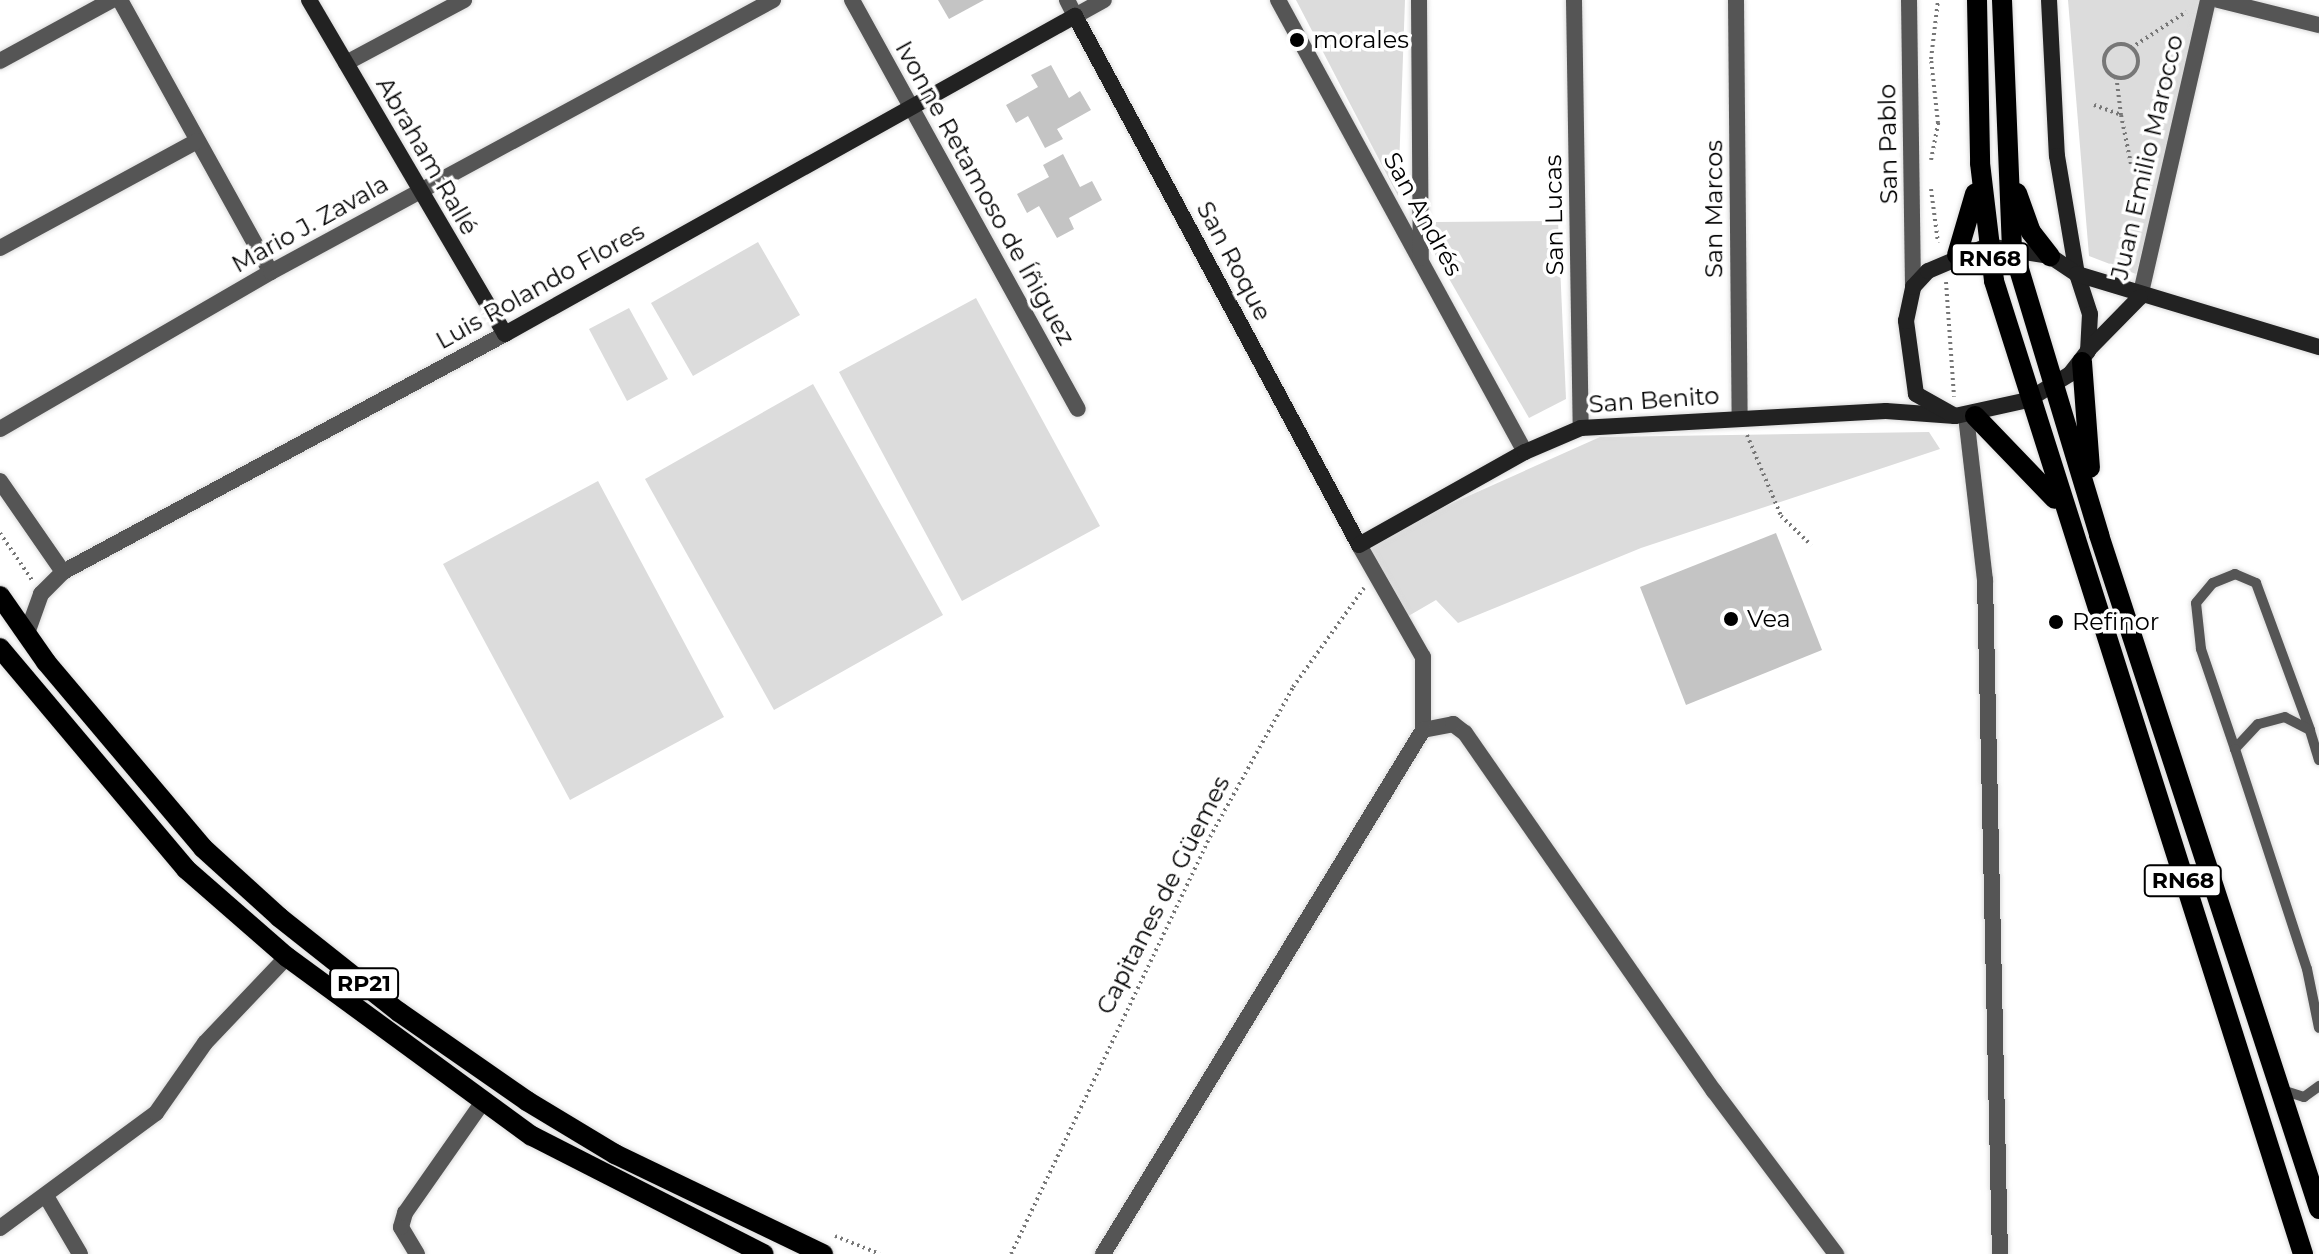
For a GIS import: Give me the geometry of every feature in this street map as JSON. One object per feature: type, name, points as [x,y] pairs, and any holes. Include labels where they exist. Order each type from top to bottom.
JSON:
[{"type":"main road","name":"RN68","points":[[1977,0],[1980,163],[1987,246],[2028,400],[2303,1254]]},
{"type":"main road","name":"RN68","points":[[2002,0],[2012,246],[2099,535],[2277,1089],[2319,1209]]},
{"type":"main road","points":[[2006,150],[2021,210],[2050,256]]},
{"type":"main road","points":[[1951,259],[1969,231],[1980,163]]},
{"type":"main road","points":[[2085,356],[2099,535]]},
{"type":"main road","points":[[1965,416],[2063,507]]},
{"type":"main road","name":"RP21","points":[[0,596],[26,636],[226,873],[399,1012],[615,1154],[823,1254]]},
{"type":"main road","name":"RP21","points":[[0,648],[186,869],[287,957],[482,1103],[592,1172],[764,1254]]},
{"type":"street","points":[[0,61],[112,0]]},
{"type":"street","points":[[120,0],[271,272]]},
{"type":"street","name":"Abraham Rallé","points":[[309,0],[417,192],[505,334]]},
{"type":"street","points":[[346,63],[464,0]]},
{"type":"street","name":"Mario J. Zavala","points":[[0,429],[271,272],[773,0]]},
{"type":"street","name":"Ivonne Retamoso de Íñiguez","points":[[852,0],[1078,409]]},
{"type":"street","name":"San Roque","points":[[1067,0],[1359,545]]},
{"type":"street","name":"Luis Rolando Flores","points":[[26,636],[41,594],[63,572],[505,334],[908,105],[1104,0]]},
{"type":"street","name":"San Andrés","points":[[1278,0],[1525,452]]},
{"type":"street","points":[[1419,0],[1421,261]]},
{"type":"street","name":"San Lucas","points":[[1574,0],[1581,428]]},
{"type":"street","name":"San Marcos","points":[[1736,0],[1740,418]]},
{"type":"street","name":"San Pablo","points":[[1909,0],[1913,287]]},
{"type":"street","points":[[2049,0],[2057,156],[2077,274],[2090,314],[2085,356]]},
{"type":"street","points":[[2218,0],[2319,25]]},
{"type":"street","name":"Juan Emilio Marocco","points":[[1965,416],[2028,400],[2055,385],[2140,297],[2200,4]]},
{"type":"street","points":[[0,248],[197,141]]},
{"type":"street","points":[[2000,1254],[1985,580],[1965,416],[1924,404],[1909,381],[1906,321],[1913,287],[1951,259],[1987,246],[2012,246],[2050,256],[2077,274],[2140,297],[2319,347]]},
{"type":"street","points":[[1886,411],[1909,381]]},
{"type":"street","name":"San Benito","points":[[1359,545],[1525,452],[1581,428],[1886,411],[1965,416]]},
{"type":"street","points":[[0,481],[63,572]]},
{"type":"street","points":[[1103,1254],[1423,730],[1423,657],[1359,545]]},
{"type":"street","points":[[1423,730],[1453,724],[1465,733],[1714,1091],[1836,1254]]},
{"type":"street","points":[[0,1228],[156,1113],[205,1043],[287,957]]},
{"type":"street","points":[[417,1254],[401,1227],[405,1213],[482,1103]]},
{"type":"street","points":[[46,1196],[80,1254]]},
{"type":"lane","points":[[2319,760],[2256,583],[2235,574],[2213,583],[2196,603],[2201,649],[2303,954],[2319,1028]]},
{"type":"lane","points":[[2235,749],[2258,724],[2285,717],[2310,730]]},
{"type":"lane","points":[[2277,1089],[2304,1097],[2319,1086]]},
{"type":"path","points":[[1930,168],[1938,123],[1931,59],[1938,0]]},
{"type":"path","points":[[2131,164],[2116,77],[2105,68],[2107,52],[2116,45],[2131,48],[2200,4]]},
{"type":"path","points":[[2116,77],[2136,68],[2131,48]]},
{"type":"path","points":[[2094,105],[2121,115]]},
{"type":"path","points":[[1930,176],[1951,259],[1965,416]]},
{"type":"path","points":[[1740,418],[1781,516],[1811,545]]},
{"type":"path","points":[[0,533],[41,594]]},
{"type":"path","name":"Capitanes de Güemes","points":[[1011,1254],[1210,837],[1293,687],[1368,581]]},
{"type":"path","points":[[824,1232],[880,1254]]},
{"type":"shaded area","points":[[1296,0],[1405,0],[1398,196]]},
{"type":"shaded area","points":[[2068,0],[2208,0],[2136,274],[2089,256]]},
{"type":"shaded area","points":[[1558,221],[1566,399],[1529,418],[1432,249],[1436,222]]},
{"type":"shaded area","points":[[758,242],[800,315],[693,376],[651,303]]},
{"type":"shaded area","points":[[976,298],[1100,526],[962,601],[839,372]]},
{"type":"shaded area","points":[[629,308],[668,379],[627,401],[589,329]]},
{"type":"shaded area","points":[[813,384],[943,615],[774,710],[645,479]]},
{"type":"shaded area","points":[[1929,432],[1940,449],[1641,548],[1458,623],[1436,600],[1405,618],[1359,545],[1600,437]]},
{"type":"shaded area","points":[[598,481],[724,717],[570,800],[443,564]]},
{"type":"building","points":[[938,0],[984,0],[949,19]]},
{"type":"building","points":[[1051,65],[1069,98],[1080,91],[1091,110],[1057,129],[1063,139],[1045,148],[1028,116],[1016,123],[1006,105],[1038,87],[1031,75]]},
{"type":"building","points":[[1063,154],[1080,187],[1092,181],[1102,200],[1069,218],[1074,229],[1057,238],[1039,206],[1027,213],[1017,194],[1049,177],[1043,165]]},
{"type":"building","name":"Vea","points":[[1776,533],[1822,650],[1686,705],[1640,587]]},
{"type":"place","name":"morales","points":[[1297,40]]},
{"type":"place","name":"Vea","points":[[1731,619]]},
{"type":"place","name":"Refinor","points":[[2056,622]]}]
